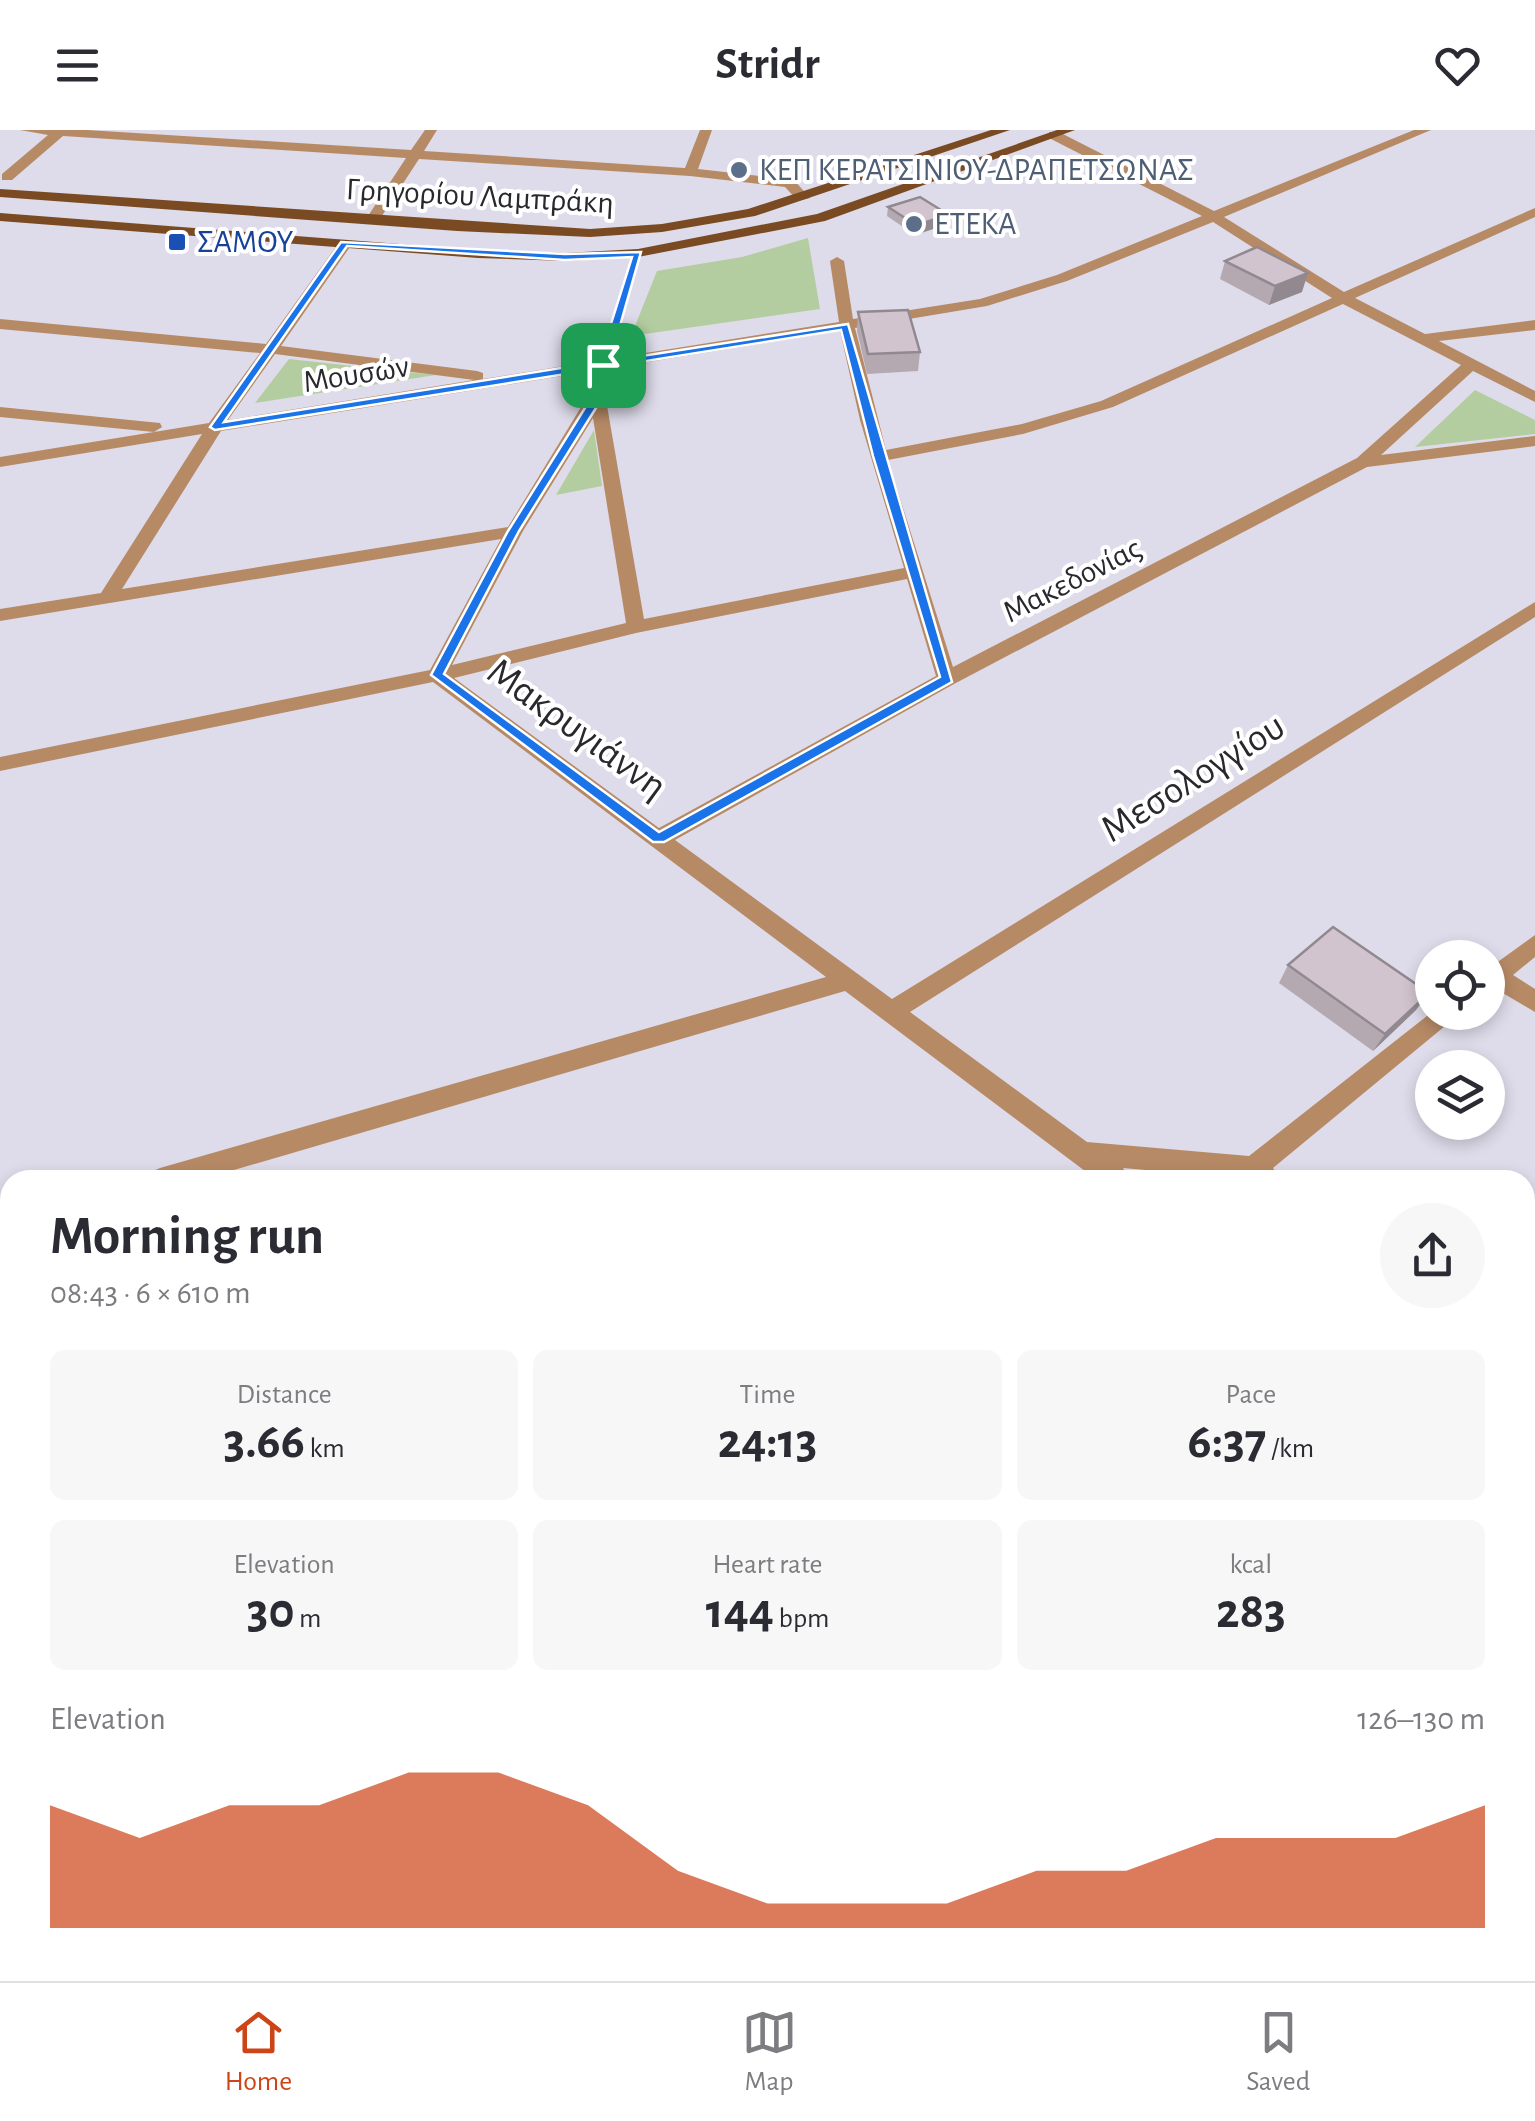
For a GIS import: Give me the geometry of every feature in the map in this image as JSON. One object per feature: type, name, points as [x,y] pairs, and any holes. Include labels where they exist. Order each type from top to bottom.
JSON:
[{"type":"main road","name":"Γρηγορίου Λαμπράκη","points":[[0,193],[590,232],[662,228],[750,213],[804,198],[999,131]]},
{"type":"main road","name":"Γρηγορίου Λαμπράκη","points":[[0,217],[565,257],[638,254],[820,218],[1062,132]]},
{"type":"street","points":[[26,130],[690,172],[789,183],[804,198]]},
{"type":"street","points":[[373,220],[431,130]]},
{"type":"street","points":[[690,172],[706,130]]},
{"type":"street","name":"Μουσών","points":[[0,462],[998,298],[1062,278],[1426,130]]},
{"type":"street","points":[[6,177],[61,131]]},
{"type":"street","points":[[1062,132],[1216,217],[1343,298],[1535,397]]},
{"type":"street","points":[[879,456],[1058,422],[1107,404],[1535,212]]},
{"type":"street","points":[[106,598],[215,427],[344,244]]},
{"type":"street","points":[[838,261],[845,326],[879,456],[947,679]]},
{"type":"street","points":[[0,324],[271,349],[508,380]]},
{"type":"street","points":[[1421,338],[1535,325]]},
{"type":"street","points":[[603,365],[596,400],[636,627]]},
{"type":"street","points":[[1363,462],[1470,365]]},
{"type":"street","name":"Μακρυγιάννη","points":[[596,400],[514,531],[437,675],[1104,1170]]},
{"type":"street","points":[[0,412],[192,431]]},
{"type":"street","name":"Μακεδονίας","points":[[658,839],[947,679],[1363,462],[1535,441]]},
{"type":"street","points":[[0,615],[514,531]]},
{"type":"street","points":[[0,764],[437,675],[636,627],[916,571]]},
{"type":"street","name":"Μεσολογγίου","points":[[891,1012],[1535,608]]},
{"type":"street","points":[[1505,968],[1535,944]]},
{"type":"street","points":[[194,1170],[848,980]]},
{"type":"street","points":[[1505,986],[1535,1002]]},
{"type":"street","points":[[1261,1170],[1428,1030]]},
{"type":"street","points":[[1081,1153],[1209,1170]]},
{"type":"path","points":[[603,365],[638,254]]},
{"type":"green space","points":[[808,238],[820,309],[631,336],[657,271],[742,257]]},
{"type":"green space","points":[[289,359],[436,375],[255,403]]},
{"type":"green space","points":[[1475,390],[1535,420],[1535,434],[1415,447]]},
{"type":"green space","points":[[594,430],[602,486],[556,495]]},
{"type":"building","points":[[920,197],[949,215],[916,225],[888,207]]},
{"type":"building","points":[[1257,247],[1308,273],[1275,286],[1225,261]]},
{"type":"building","points":[[908,310],[920,352],[868,354],[858,312]]},
{"type":"building","points":[[1333,927],[1415,983],[1415,1006],[1385,1034],[1288,965]]},
{"type":"place","name":"ΚΕΠ ΚΕΡΑΤΣΙΝΙΟΥ-ΔΡΑΠΕΤΣΩΝΑΣ","points":[[739,170]]},
{"type":"place","name":"ΕΤΕΚΑ","points":[[914,224]]},
{"type":"place","name":"ΣΑΜΟΥ","points":[[177,242]]},
{"type":"route","points":[[603,365],[215,427],[344,244],[565,257],[638,254],[603,365],[596,400],[514,531],[437,675],[658,839],[947,679],[879,456],[845,326],[603,365]]}]
